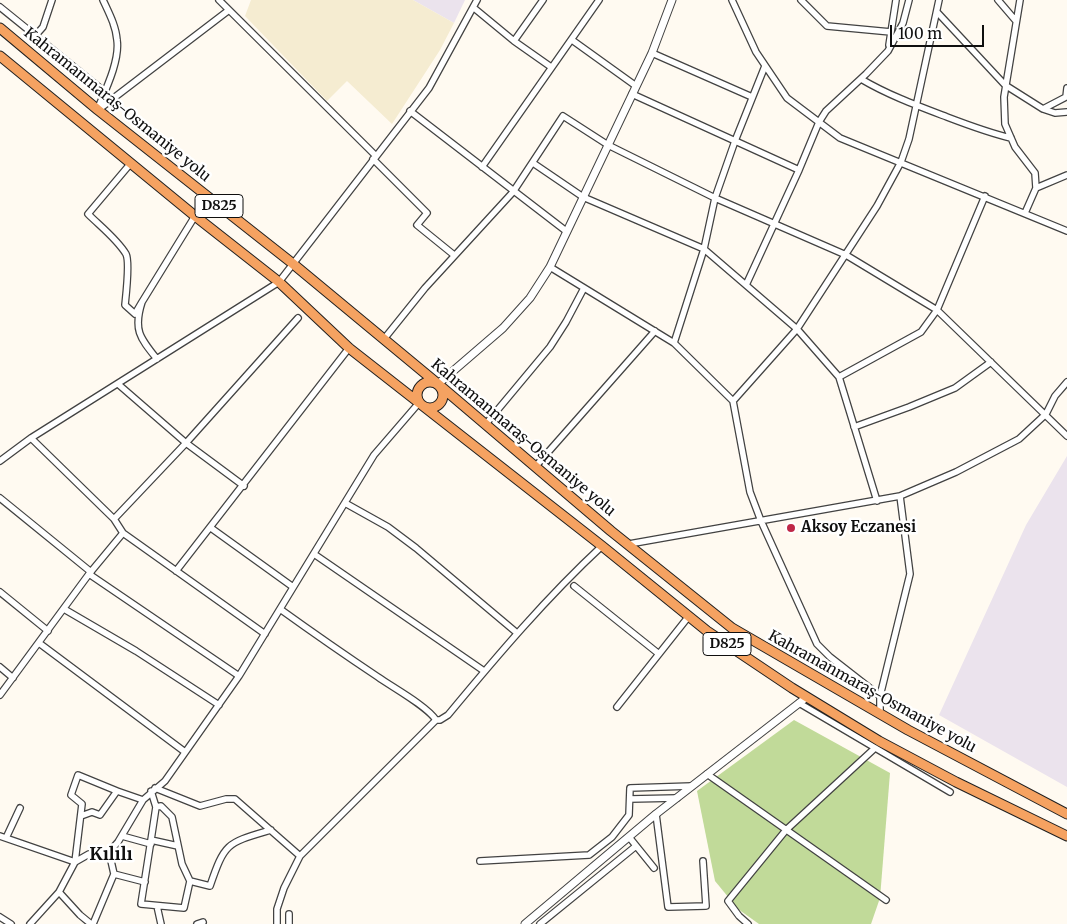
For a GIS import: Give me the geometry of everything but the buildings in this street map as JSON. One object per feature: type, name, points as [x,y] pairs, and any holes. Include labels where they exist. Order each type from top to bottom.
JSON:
[{"type":"highway","name":"Kahramanmaraş-Osmaniye yolu","points":[[0,28],[98,110],[292,263],[440,385],[535,467],[732,628],[939,747],[1067,814]]},
{"type":"highway","name":"D825","points":[[0,56],[195,216],[279,282],[349,348],[602,546],[707,631],[807,697],[888,746],[956,782],[1067,836]]},
{"type":"highway","points":[[430,382],[440,385],[443,397],[439,405],[431,408],[420,405],[416,395],[422,384],[430,382]]},
{"type":"street","points":[[35,36],[43,26],[52,0]]},
{"type":"street","points":[[98,110],[116,57],[118,43],[116,30],[103,0]]},
{"type":"street","points":[[220,0],[427,213],[417,225],[454,255]]},
{"type":"street","points":[[0,461],[31,438],[279,282],[428,88],[477,0]]},
{"type":"street","points":[[482,167],[599,0]]},
{"type":"street","points":[[440,385],[503,328],[530,298],[550,267],[652,53],[672,0]]},
{"type":"street","points":[[732,0],[756,52],[787,98],[840,138],[1067,231]]},
{"type":"street","points":[[800,0],[826,26],[891,32]]},
{"type":"street","points":[[888,52],[896,0]]},
{"type":"street","points":[[746,286],[800,170],[819,122],[826,111],[888,52],[903,23],[909,0]]},
{"type":"street","points":[[733,401],[797,329],[877,206],[901,162],[917,106],[939,0]]},
{"type":"street","points":[[998,0],[1016,21]]},
{"type":"street","points":[[1020,0],[1004,97],[1005,124],[1014,147],[1035,173],[1036,188],[1025,213]]},
{"type":"street","points":[[514,41],[540,1]]},
{"type":"street","points":[[0,8],[105,92]]},
{"type":"street","points":[[474,8],[514,41],[551,67]]},
{"type":"street","points":[[98,110],[229,10]]},
{"type":"street","points":[[937,12],[1005,86],[1043,109],[1055,113],[1067,112]]},
{"type":"street","points":[[572,40],[636,86]]},
{"type":"street","points":[[652,53],[752,97]]},
{"type":"street","points":[[674,343],[704,249],[715,198],[765,66]]},
{"type":"street","points":[[861,79],[878,89],[917,106],[990,133],[1011,138]]},
{"type":"street","points":[[1043,109],[1066,97],[1067,88]]},
{"type":"street","points":[[632,94],[800,170]]},
{"type":"street","points":[[410,111],[566,231]]},
{"type":"street","points":[[384,339],[454,255],[514,192],[563,116],[608,145],[715,198],[846,254],[937,310],[1067,436]]},
{"type":"street","points":[[131,163],[88,214],[127,256],[128,284],[125,305],[134,314],[195,216]]},
{"type":"street","points":[[533,163],[583,197],[704,249],[797,329],[839,377],[877,500]]},
{"type":"street","points":[[1036,188],[1067,175]]},
{"type":"street","points":[[839,377],[921,332],[937,310],[985,196]]},
{"type":"street","points":[[550,267],[674,343],[733,401],[750,492],[761,521],[817,644],[830,657],[880,696]]},
{"type":"street","points":[[485,425],[550,347],[584,288]]},
{"type":"street","points":[[142,302],[138,313],[137,329],[157,359]]},
{"type":"street","points":[[114,519],[186,443],[298,318]]},
{"type":"street","points":[[535,467],[655,331]]},
{"type":"street","points":[[176,571],[244,486],[349,348]]},
{"type":"street","points":[[854,427],[955,388],[991,362]]},
{"type":"street","points":[[629,544],[900,496],[956,472],[1018,439],[1046,414],[1055,396],[1067,382]]},
{"type":"street","points":[[118,384],[186,443],[244,486]]},
{"type":"street","points":[[20,808],[3,837],[75,862],[89,854],[109,852],[122,836],[143,800],[165,781],[240,676],[374,455],[420,405]]},
{"type":"street","points":[[31,438],[114,519],[123,533],[265,634]]},
{"type":"street","points":[[880,713],[880,696],[910,574],[900,496]]},
{"type":"street","points":[[0,498],[90,573],[240,676]]},
{"type":"street","points":[[345,502],[388,527],[416,548],[517,633]]},
{"type":"street","points":[[211,528],[294,587]]},
{"type":"street","points":[[0,695],[90,573],[123,533]]},
{"type":"street","points":[[277,924],[277,909],[284,888],[300,856],[436,720],[440,720],[448,715],[517,633],[568,578],[602,546]]},
{"type":"street","points":[[314,554],[484,672]]},
{"type":"street","points":[[574,586],[659,654]]},
{"type":"street","points":[[0,592],[48,631]]},
{"type":"street","points":[[64,609],[136,651],[219,704]]},
{"type":"street","points":[[280,609],[334,648],[414,701],[436,720]]},
{"type":"street","points":[[617,707],[689,616]]},
{"type":"street","points":[[39,643],[185,752]]},
{"type":"street","points":[[0,667],[13,678]]},
{"type":"street","points":[[525,924],[656,814],[807,697]]},
{"type":"street","points":[[799,703],[950,792]]},
{"type":"street","points":[[748,924],[738,916],[728,900],[786,830],[875,748]]},
{"type":"street","points":[[707,774],[886,900]]},
{"type":"street","points":[[30,924],[59,892],[75,862],[82,804],[71,796],[78,775],[143,800]]},
{"type":"street","points":[[480,861],[589,855],[612,837],[629,815],[630,788],[692,786]]},
{"type":"street","points":[[153,790],[200,806],[226,799],[235,799],[300,856]]},
{"type":"street","points":[[153,790],[156,806],[141,904],[184,908],[190,881],[182,864],[172,817],[161,806],[156,806]]},
{"type":"street","points":[[81,816],[92,812],[100,815],[117,791]]},
{"type":"street","points":[[630,800],[677,798]]},
{"type":"street","points":[[656,814],[668,907],[706,906],[702,860]]},
{"type":"street","points":[[190,881],[210,886],[219,859],[229,846],[238,840],[271,830]]},
{"type":"street","points":[[122,836],[178,846]]},
{"type":"street","points":[[629,837],[654,868]]},
{"type":"street","points":[[540,924],[636,846]]},
{"type":"street","points":[[59,892],[80,915],[92,924],[114,874],[109,852]]},
{"type":"street","points":[[114,874],[144,882]]},
{"type":"street","points":[[157,906],[160,924]]},
{"type":"street","points":[[289,914],[289,924]]},
{"type":"street","points":[[0,916],[11,924]]},
{"type":"shaded area","points":[[251,0],[413,0],[454,23],[440,50],[392,124],[347,81],[327,101],[245,16]]},
{"type":"shaded area","points":[[413,0],[465,0],[454,23]]},
{"type":"shaded area","points":[[1067,456],[1067,787],[939,715],[1026,525]]},
{"type":"green space","points":[[794,720],[890,773],[880,898],[871,924],[759,924],[738,909],[715,881],[697,791]]},
{"type":"place","name":"Aksoy Eczanesi","points":[[791,528]]},
{"type":"district","name":"Kılılı","points":[[111,855]]}]
